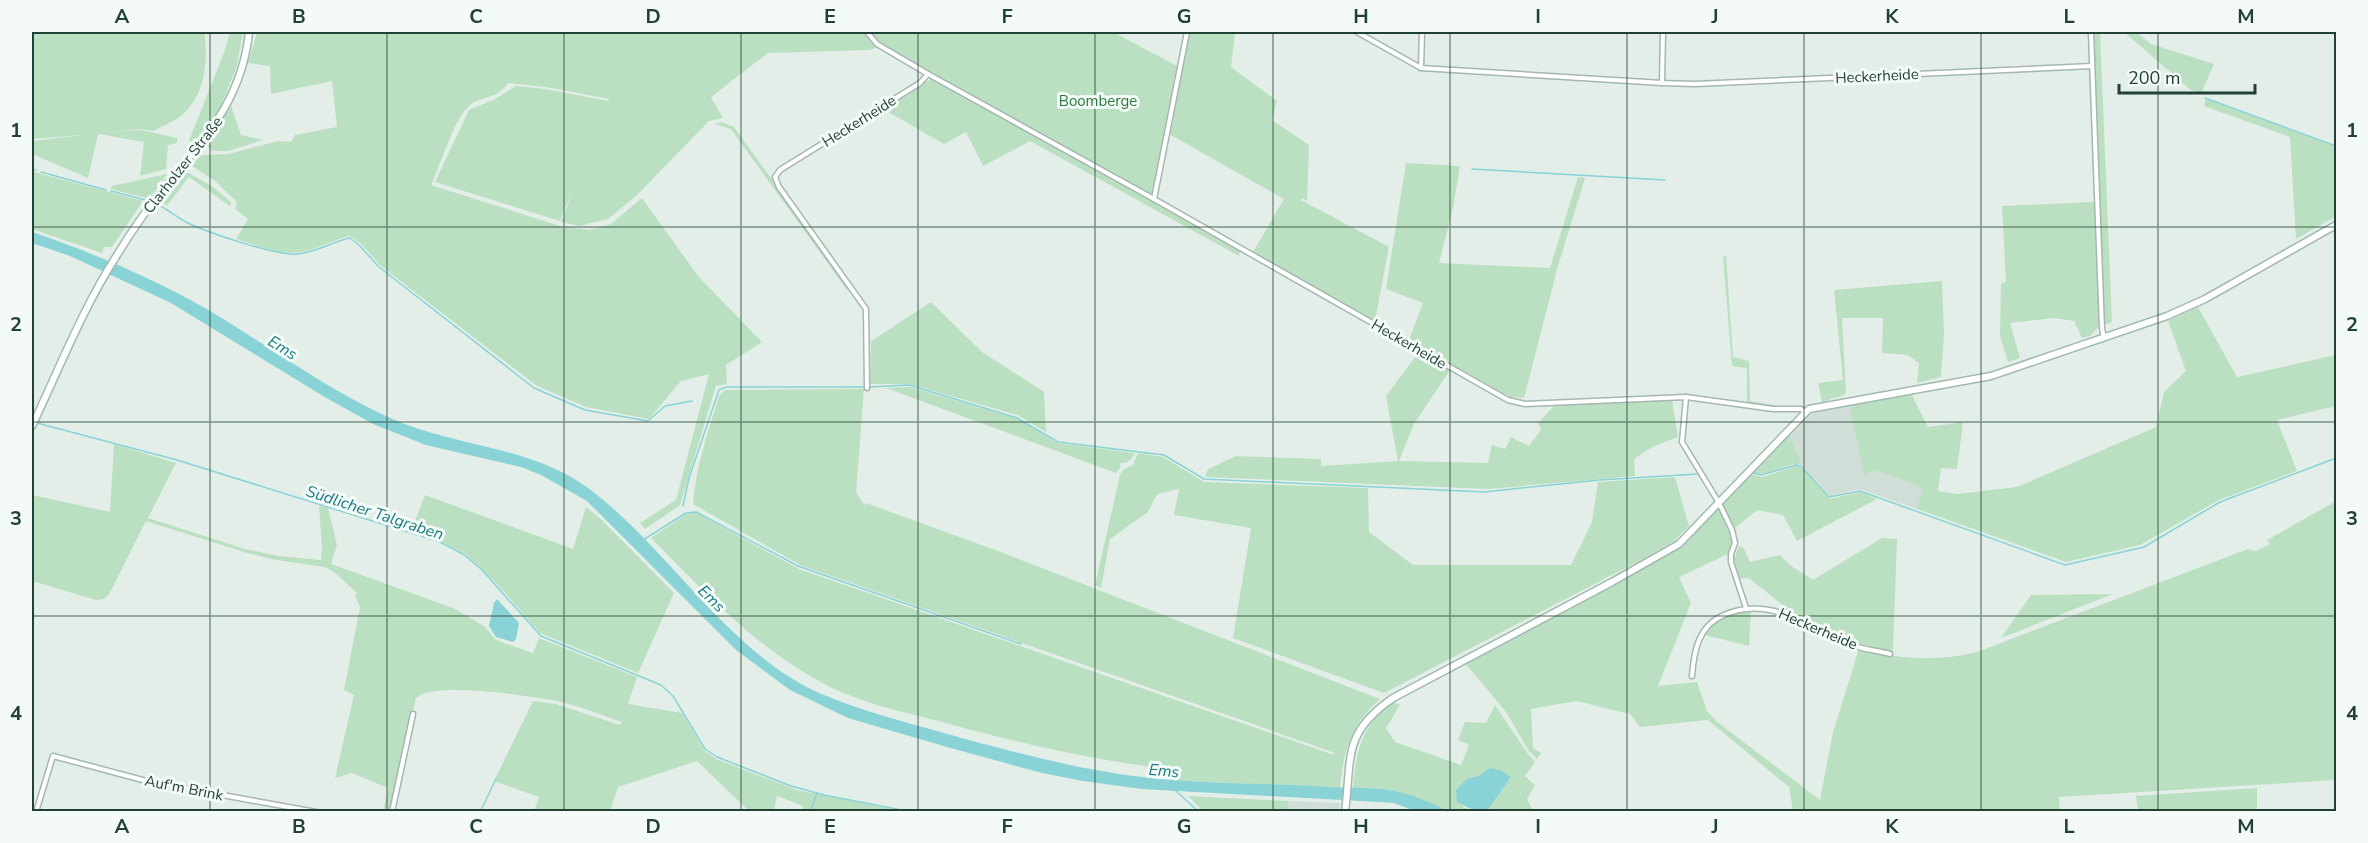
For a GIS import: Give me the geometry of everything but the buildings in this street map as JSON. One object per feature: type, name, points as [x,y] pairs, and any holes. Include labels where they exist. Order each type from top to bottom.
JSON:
[{"type":"main road","name":"Clarholzer Straße","points":[[32,426],[74,336],[115,258],[163,189],[198,149],[225,111],[242,70],[249,32]]},
{"type":"main road","name":"Heckerheide","points":[[1345,808],[1346,784],[1352,749],[1359,732],[1372,714],[1393,698],[1679,544],[1805,412],[1817,406],[1991,375],[2184,309],[2337,225]]},
{"type":"street","points":[[867,32],[877,44],[928,74]]},
{"type":"street","points":[[1154,199],[1187,32]]},
{"type":"street","name":"Heckerheide","points":[[1357,32],[1421,68],[1662,83],[1695,84],[2092,66]]},
{"type":"street","points":[[1421,68],[1422,32]]},
{"type":"street","points":[[1662,83],[1664,32]]},
{"type":"street","points":[[2091,32],[2104,337]]},
{"type":"street","name":"Heckerheide","points":[[867,388],[866,309],[779,187],[775,177],[780,170],[920,83],[928,74],[1508,400],[1526,404],[1686,397],[1773,409],[1801,409],[1805,412]]},
{"type":"street","points":[[1686,397],[1682,442],[1719,503],[1735,540],[1731,562],[1746,608]]},
{"type":"street","name":"Heckerheide","points":[[1692,676],[1694,651],[1704,630],[1718,618],[1746,608],[1769,609],[1783,613],[1858,647],[1890,654]]},
{"type":"street","points":[[392,812],[413,714]]},
{"type":"street","name":"Auf'm Brink","points":[[36,812],[53,756],[150,782],[316,812]]},
{"type":"shaded area","points":[[1850,404],[1864,474],[1874,470],[1924,488],[1917,509],[1860,489],[1830,496],[1802,465],[1789,433],[1809,412]]},
{"type":"shaded area","points":[[1288,801],[1340,803],[1339,811],[1288,812]]},
{"type":"green space","points":[[32,32],[204,32],[206,54],[204,77],[190,107],[175,120],[153,131],[141,129],[111,132],[142,130],[177,138],[177,143],[168,145],[166,169],[140,176],[144,142],[98,134],[88,178],[32,154],[32,141],[83,135],[32,139]]},
{"type":"green space","points":[[230,32],[243,32],[237,66],[220,108],[196,142],[189,141],[225,50]]},
{"type":"green space","name":"Boomberge","points":[[257,32],[1113,32],[1177,66],[1151,200],[1240,251],[1239,256],[1030,141],[983,166],[966,132],[944,144],[883,109],[937,75],[882,45],[870,50],[768,53],[711,97],[723,118],[709,121],[637,195],[608,219],[579,226],[561,222],[576,182],[560,221],[435,182],[469,110],[495,99],[516,86],[608,101],[609,99],[546,87],[508,83],[498,93],[473,103],[463,113],[431,185],[560,226],[589,230],[611,224],[642,198],[698,276],[762,342],[726,365],[727,384],[716,386],[680,505],[645,529],[640,523],[676,500],[709,374],[681,381],[649,419],[586,407],[537,386],[381,266],[361,244],[350,236],[310,250],[291,253],[236,239],[248,219],[235,209],[237,202],[215,181],[192,166],[201,155],[228,154],[278,141],[291,142],[295,135],[337,127],[332,81],[271,94],[270,66],[248,63]]},
{"type":"green space","points":[[1189,32],[1235,32],[1231,67],[1277,101],[1272,120],[1309,145],[1307,201],[1303,198],[1301,200],[1389,247],[1375,321],[1253,252],[1284,199],[1169,134]]},
{"type":"green space","points":[[2088,32],[2100,32],[2112,322],[2098,327],[2090,336],[2082,338],[2074,321],[2054,318],[2010,323],[2020,358],[2008,362],[2000,336],[2001,284],[2006,281],[2002,206],[2094,202]]},
{"type":"green space","points":[[2124,32],[2136,32],[2151,44],[2214,64],[2201,94],[2191,90]]},
{"type":"green space","points":[[2206,99],[2336,147],[2336,216],[2296,239],[2290,137],[2204,106]]},
{"type":"green space","points":[[231,106],[241,135],[263,140],[228,151],[213,151],[206,145]]},
{"type":"green space","points":[[721,122],[734,127],[850,288],[847,290],[731,129],[713,125]]},
{"type":"green space","points":[[1406,163],[1460,166],[1453,208],[1439,263],[1550,268],[1578,177],[1585,178],[1558,266],[1524,398],[1510,397],[1409,340],[1423,303],[1386,289]]},
{"type":"green space","points":[[187,172],[213,187],[231,202],[230,206],[189,177],[167,206],[162,203]]},
{"type":"green space","points":[[32,173],[143,201],[112,247],[104,247],[102,253],[32,229]]},
{"type":"green space","points":[[167,174],[149,199],[111,189],[112,186]]},
{"type":"green space","points":[[1726,256],[1733,357],[1749,361],[1750,401],[1777,407],[1747,402],[1747,368],[1732,366],[1723,257]]},
{"type":"green space","points":[[1942,281],[1944,335],[1941,377],[1917,383],[1919,363],[1907,355],[1882,353],[1883,318],[1842,318],[1846,392],[1844,395],[1822,402],[1818,383],[1843,380],[1834,290]]},
{"type":"green space","points":[[931,302],[982,352],[1044,392],[1046,432],[1017,415],[909,384],[870,384],[871,341]]},
{"type":"green space","points":[[2198,307],[2237,377],[2336,355],[2336,406],[2277,420],[2297,471],[2219,500],[2140,545],[2066,562],[1917,509],[1923,488],[1874,470],[1864,475],[1850,408],[1853,404],[1911,393],[1928,427],[1963,422],[1957,469],[1941,468],[1938,491],[1958,494],[2017,487],[2156,427],[2164,392],[2186,371],[2168,321]]},
{"type":"green space","points":[[1419,352],[1450,370],[1414,424],[1399,461],[1488,463],[1492,445],[1505,449],[1511,437],[1529,446],[1541,430],[1538,423],[1555,405],[1672,400],[1678,437],[1652,447],[1634,459],[1635,476],[1488,489],[1205,477],[1208,469],[1236,456],[1321,459],[1321,466],[1398,461],[1386,396]]},
{"type":"green space","points":[[910,387],[1018,419],[1057,443],[1135,453],[1129,461],[1120,463],[1121,466],[1116,473],[886,388]]},
{"type":"green space","points":[[864,389],[856,492],[864,505],[866,503],[998,551],[1380,699],[1362,718],[1351,739],[1340,788],[1165,780],[1161,768],[1050,749],[894,710],[862,700],[817,680],[771,650],[750,633],[651,538],[688,513],[696,513],[799,569],[1334,755],[1335,753],[800,565],[693,504],[703,449],[719,396],[725,390]]},
{"type":"green space","points":[[1789,433],[1802,465],[1790,465],[1759,474],[1753,472]]},
{"type":"green space","points":[[114,444],[176,463],[148,518],[245,549],[279,556],[321,560],[319,506],[328,508],[337,545],[331,564],[453,608],[484,626],[496,640],[533,653],[539,638],[637,677],[628,704],[682,713],[704,750],[716,759],[797,790],[902,811],[801,811],[803,806],[777,796],[774,811],[749,811],[697,761],[618,787],[610,811],[534,811],[539,797],[494,781],[533,701],[556,704],[620,725],[622,722],[556,701],[505,693],[461,690],[426,693],[416,698],[389,811],[383,811],[388,788],[352,773],[335,778],[354,695],[344,690],[360,607],[355,596],[357,593],[334,572],[325,567],[276,560],[244,552],[146,521],[110,593],[104,599],[96,600],[32,581],[32,495],[110,512]]},
{"type":"green space","points":[[1138,453],[1163,457],[1204,482],[1368,488],[1369,532],[1413,565],[1571,565],[1592,522],[1598,482],[1675,477],[1689,526],[1674,541],[1639,561],[1384,693],[1233,638],[1251,528],[1174,515],[1179,489],[1157,494],[1148,512],[1110,539],[1101,588],[1095,585],[1120,475],[1123,470],[1133,465]]},
{"type":"green space","points":[[1796,466],[1803,469],[1830,499],[1860,492],[1877,499],[1797,541],[1783,515],[1757,510],[1734,529],[1723,504],[1751,474],[1762,477]]},
{"type":"green space","points":[[425,495],[573,549],[586,507],[602,520],[674,593],[638,673],[540,633],[497,584],[464,553],[440,541],[411,531]]},
{"type":"green space","points":[[2336,501],[2336,780],[2059,797],[2060,811],[1793,811],[1789,787],[1708,720],[1640,727],[1630,714],[1576,701],[1531,709],[1533,748],[1541,753],[1537,759],[1529,751],[1506,712],[1465,663],[1640,571],[1680,546],[1717,510],[1721,512],[1731,533],[1731,548],[1728,554],[1679,577],[1691,603],[1658,686],[1697,682],[1707,711],[1716,721],[1820,800],[1833,732],[1859,649],[1918,658],[1947,657],[1977,652],[2248,549],[2256,551],[2270,544],[2267,540]]},
{"type":"green space","points":[[1882,538],[1897,539],[1893,652],[1860,644],[1784,611],[1785,607],[1749,578],[1738,579],[1733,562],[1739,546],[1744,548],[1750,562],[1780,555],[1791,566],[1813,580]]},
{"type":"green space","points":[[2113,594],[2001,638],[2031,595]]},
{"type":"green space","points":[[1751,611],[1749,646],[1704,635],[1724,617]]},
{"type":"green space","points":[[1393,702],[1400,705],[1386,728],[1395,742],[1461,765],[1469,745],[1458,740],[1465,722],[1486,723],[1495,705],[1535,762],[1525,776],[1535,785],[1527,799],[1533,811],[1487,811],[1511,777],[1480,775],[1467,779],[1463,807],[1475,811],[1448,811],[1434,804],[1390,790],[1353,788],[1362,739],[1374,719]]},
{"type":"green space","points":[[2257,788],[2257,811],[2138,811],[2136,796]]},
{"type":"green space","points":[[1188,796],[1288,801],[1288,811],[1203,811]]},
{"type":"water","points":[[32,232],[120,266],[163,286],[205,308],[295,365],[388,417],[438,435],[541,463],[565,474],[588,488],[617,512],[759,655],[790,678],[824,695],[884,716],[971,740],[1051,761],[1105,772],[1181,781],[1381,789],[1397,791],[1448,811],[1415,811],[1394,803],[1142,789],[1083,781],[1042,773],[848,718],[790,690],[736,650],[587,501],[541,475],[521,467],[426,445],[373,424],[171,303],[70,256],[32,243]]},
{"type":"water","points":[[497,599],[519,623],[516,639],[513,642],[496,637],[489,626]]},
{"type":"water","points":[[1490,768],[1500,770],[1511,777],[1487,811],[1475,811],[1457,802],[1456,790],[1467,779],[1480,775]]},
{"type":"waterway","points":[[2205,98],[2336,146]]},
{"type":"waterway","points":[[32,169],[36,170]]},
{"type":"waterway","points":[[1472,169],[1665,180]]},
{"type":"waterway","points":[[41,172],[106,190]]},
{"type":"waterway","points":[[111,191],[149,201]]},
{"type":"waterway","points":[[154,203],[199,228],[243,243],[287,254],[317,250],[350,238],[379,267],[534,388],[585,410],[648,421],[665,406],[692,401]]},
{"type":"waterway","points":[[870,387],[909,385],[1017,418],[1058,442],[1164,455],[1204,479],[1484,492],[1599,480],[1698,474]]},
{"type":"waterway","points":[[683,506],[689,478],[719,390],[726,387],[863,387]]},
{"type":"waterway","name":"Südlicher Talgraben","points":[[37,423],[177,460],[440,542],[463,554],[481,569],[541,636],[661,685],[673,696],[705,749],[717,757],[791,786],[824,795],[912,812]]},
{"type":"waterway","points":[[1753,473],[1761,475],[1796,465],[1802,467],[1829,497],[1860,491],[2065,565],[2144,547],[2220,502],[2336,458]]},
{"type":"waterway","points":[[643,540],[686,513],[696,512],[798,566],[1021,644]]},
{"type":"waterway","points":[[480,812],[496,779]]},
{"type":"waterway","points":[[1175,790],[1199,812]]},
{"type":"waterway","points":[[810,812],[817,793]]},
{"type":"water label","name":"Ems","points":[[283,347]]},
{"type":"water label","name":"Ems","points":[[712,598]]},
{"type":"water label","name":"Ems","points":[[1164,770]]}]
